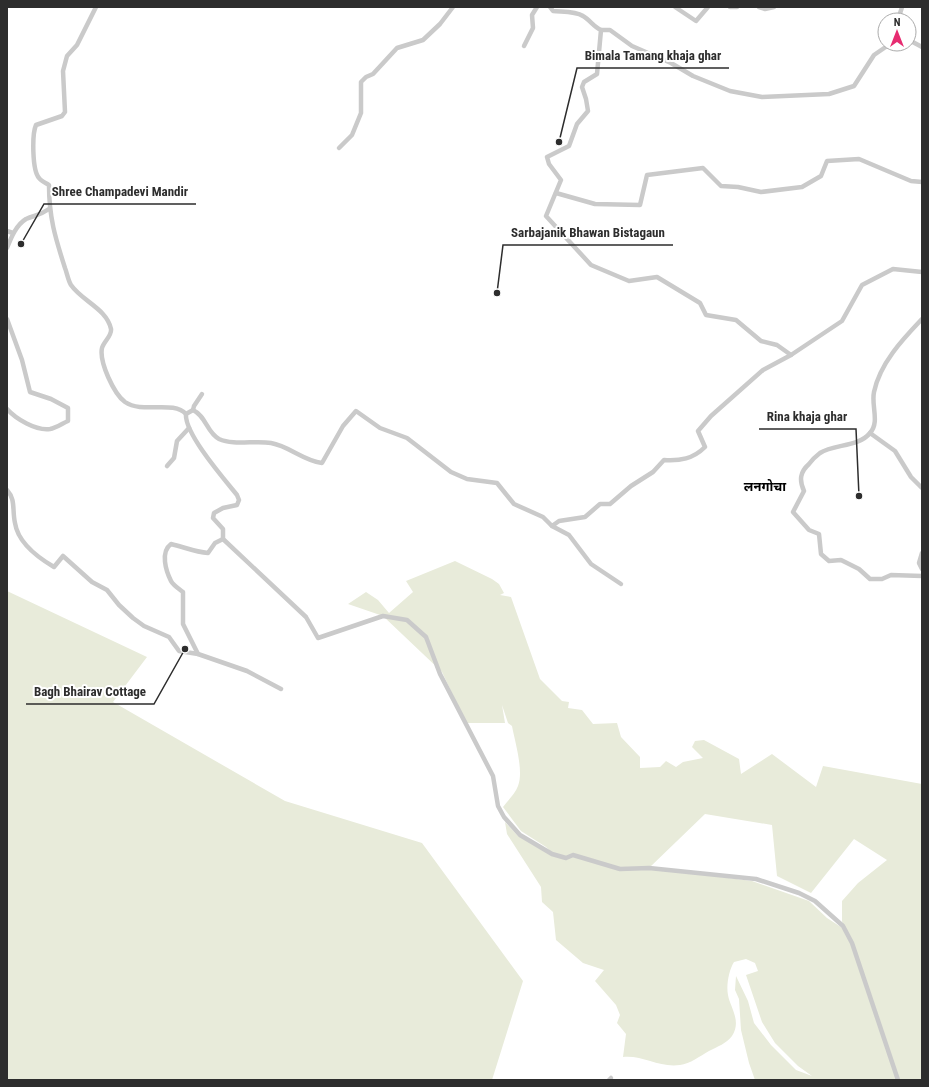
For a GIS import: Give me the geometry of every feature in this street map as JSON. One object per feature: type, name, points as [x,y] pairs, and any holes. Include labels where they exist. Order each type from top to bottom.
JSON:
[{"type":"street","points":[[96,7],[77,45],[67,56],[63,71],[65,112],[62,116],[36,125],[33,132],[34,168],[38,177],[49,185],[49,209],[56,245],[70,284],[81,297],[106,316],[111,327],[111,332],[102,348],[104,363],[113,388],[125,402],[142,408],[181,409],[186,414]]},
{"type":"street","points":[[339,148],[352,135],[361,113],[361,82],[366,77],[373,74],[397,48],[423,40],[440,24],[453,7]]},
{"type":"street","points":[[524,46],[533,28],[532,15],[537,7]]},
{"type":"street","points":[[550,7],[554,11],[583,16],[594,27],[601,30],[610,30],[632,46],[671,63],[694,76],[730,91],[762,97],[829,94],[854,86],[874,55],[878,52]]},
{"type":"street","points":[[675,7],[696,21],[708,7]]},
{"type":"street","points":[[730,7],[737,7]]},
{"type":"street","points":[[759,7],[770,9],[774,7]]},
{"type":"street","points":[[601,30],[596,74],[584,82],[582,87],[588,111],[577,124],[569,146],[547,157],[549,164],[561,180],[546,216],[591,265],[629,281],[657,277],[700,303],[706,315],[736,320],[761,341],[777,345],[791,355]]},
{"type":"street","points":[[556,193],[595,204],[640,205],[646,175],[703,168],[721,186],[738,187],[761,192],[802,187],[821,176],[828,161],[859,159],[911,181],[922,182]]},
{"type":"street","points":[[7,248],[13,233],[26,219],[40,216],[49,209]]},
{"type":"street","points":[[7,231],[13,233]]},
{"type":"street","points":[[552,526],[559,521],[585,517],[600,504],[610,504],[631,486],[653,472],[664,460],[679,461],[688,458],[705,447],[698,431],[711,416],[763,370],[791,355],[842,321],[862,285],[893,269],[922,272]]},
{"type":"street","points":[[7,319],[22,360],[30,392],[51,399],[68,408],[68,421],[50,429],[28,424],[14,417],[7,409]]},
{"type":"street","points":[[922,319],[899,343],[882,372],[874,392],[875,426],[870,433],[858,440],[820,453],[803,469],[800,483],[804,490],[793,512],[809,530],[819,534],[822,554],[829,560],[841,560],[859,569],[870,579],[882,579],[892,575],[922,576]]},
{"type":"street","points":[[186,414],[193,410],[202,394]]},
{"type":"street","points":[[193,410],[200,414],[212,433],[220,439],[236,442],[257,441],[273,443],[315,462],[322,463],[344,426],[356,411],[380,428],[407,438],[451,472],[467,479],[496,483],[514,504],[543,516],[552,526],[569,535],[591,564],[621,584]]},
{"type":"street","points":[[186,414],[185,419],[195,440],[237,495],[239,500],[237,506],[223,508],[214,513],[213,518],[223,529],[222,539]]},
{"type":"street","points":[[166,466],[174,458],[177,441],[189,428]]},
{"type":"street","points":[[870,433],[895,451],[911,477],[922,488]]},
{"type":"street","points":[[7,490],[12,496],[15,525],[21,538],[38,556],[54,567],[63,556],[92,582],[107,590],[119,605],[133,618],[144,626],[169,636],[179,651],[198,654],[247,671],[280,689]]},
{"type":"street","points":[[198,654],[183,624],[183,592],[171,582],[165,564],[164,554],[171,544],[183,546],[194,552],[208,553],[215,543],[222,539]]},
{"type":"street","points":[[222,539],[306,617],[318,638],[383,616],[407,620],[426,637],[440,674],[493,776],[498,806],[504,817],[520,835],[552,854],[566,858],[573,855],[620,869],[649,868],[756,879],[799,893],[815,901],[842,926],[852,943],[898,1080]]},
{"type":"street","points":[[922,553],[919,563],[922,569]]},
{"type":"green space","points":[[455,561],[499,584],[504,593],[500,595],[511,597],[540,679],[562,701],[569,702],[568,708],[582,710],[593,724],[617,723],[621,737],[640,757],[640,768],[660,767],[666,761],[676,767],[683,762],[703,758],[692,747],[695,741],[704,740],[739,759],[741,774],[772,754],[816,787],[823,766],[922,784],[922,1080],[755,1080],[741,1030],[739,999],[735,990],[736,976],[748,1001],[754,1023],[771,1045],[796,1070],[812,1076],[798,1066],[775,1043],[762,1022],[746,975],[758,971],[755,963],[746,959],[734,962],[729,973],[727,991],[736,1020],[736,1025],[732,1036],[722,1045],[680,1065],[665,1065],[637,1058],[623,1057],[626,1034],[617,1023],[620,1015],[616,1005],[595,981],[604,970],[583,963],[556,940],[553,912],[542,902],[541,887],[507,834],[505,822],[518,836],[554,855],[546,847],[521,831],[503,807],[517,789],[520,780],[520,765],[512,726],[508,723],[502,705],[505,723],[466,723],[442,672],[383,616],[348,604],[366,592],[378,600],[389,613],[413,592],[406,581]],"holes":[[[705,814],[772,825],[777,876],[811,893],[854,839],[887,860],[858,883],[842,901],[842,921],[844,929],[827,918],[809,901],[752,881],[649,868]]]},
{"type":"green space","points":[[7,591],[147,657],[113,702],[285,801],[422,843],[523,981],[492,1080],[7,1080]]},
{"type":"place","name":"Bimala Tamang khaja ghar","points":[[559,142]]},
{"type":"place","name":"Shree Champadevi Mandir","points":[[21,244]]},
{"type":"place","name":"Sarbajanik Bhawan Bistagaun","points":[[497,293]]},
{"type":"place","name":"Rina khaja ghar","points":[[859,496]]},
{"type":"place","name":"Bagh Bhairav Cottage","points":[[185,649]]},
{"type":"district","name":"लनगोचा","points":[[765,486]]}]
